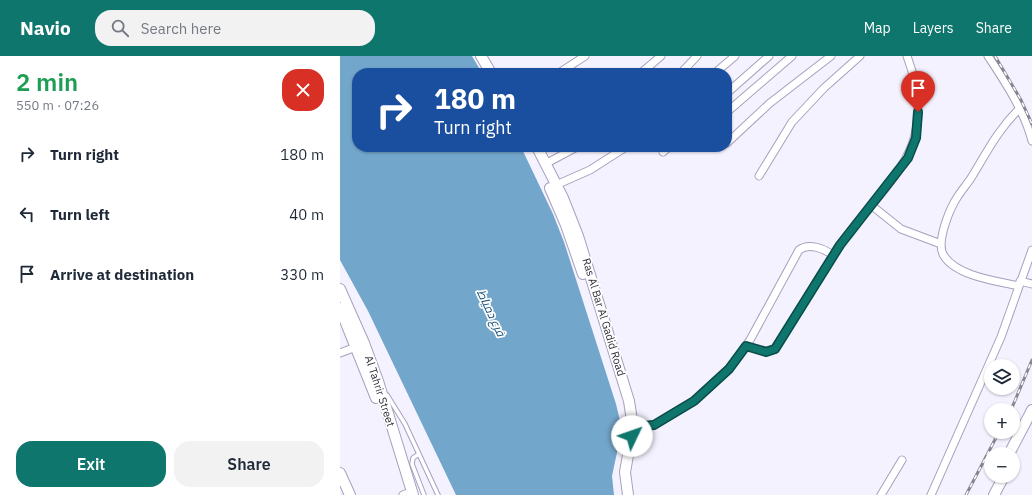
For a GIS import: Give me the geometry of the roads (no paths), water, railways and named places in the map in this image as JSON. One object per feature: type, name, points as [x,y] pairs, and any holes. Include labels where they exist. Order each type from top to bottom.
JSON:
[{"type":"main road","points":[[481,56],[488,68]]},
{"type":"main road","points":[[488,56],[495,68]]},
{"type":"main road","name":"Ras Al Bar Al Gadid Road","points":[[532,152],[566,225],[608,338],[626,415],[626,435],[620,476],[622,495]]},
{"type":"main road","name":"Ras Al Bar Al Gadid Road","points":[[539,152],[578,236],[608,338],[629,402],[633,427],[625,472],[628,495]]},
{"type":"main road","name":"Al Tahrir Street","points":[[340,289],[343,307],[378,381],[407,495]]},
{"type":"main road","name":"Al Tahrir Street","points":[[350,322],[356,347],[372,386],[407,495]]},
{"type":"main road","points":[[1013,447],[1032,410]]},
{"type":"main road","points":[[1020,447],[1032,424]]},
{"type":"main road","points":[[340,473],[350,495]]},
{"type":"main road","points":[[987,495],[993,483]]},
{"type":"main road","points":[[994,495],[1000,483]]},
{"type":"street","points":[[567,68],[585,56]]},
{"type":"street","points":[[647,68],[661,56]]},
{"type":"street","points":[[686,68],[697,56]]},
{"type":"street","points":[[721,68],[735,56]]},
{"type":"street","points":[[732,89],[769,56]]},
{"type":"street","points":[[732,108],[792,56]]},
{"type":"street","points":[[732,138],[770,103],[831,56]]},
{"type":"street","points":[[759,176],[792,122],[824,88],[860,56]]},
{"type":"street","points":[[746,346],[766,352],[775,349],[833,255],[902,167],[916,138],[919,97],[907,56]]},
{"type":"street","points":[[988,56],[1005,81],[1019,109],[1032,141]]},
{"type":"street","points":[[1019,109],[999,130],[970,180],[958,196],[944,227],[941,244],[943,255],[952,265],[986,278],[1019,284],[1032,284]]},
{"type":"street","points":[[545,164],[568,152]]},
{"type":"street","points":[[556,186],[590,170],[618,152]]},
{"type":"street","points":[[871,205],[900,228],[941,244]]},
{"type":"street","points":[[633,427],[654,425],[694,401],[729,369],[746,346],[799,250],[803,247],[810,247],[827,251],[833,255]]},
{"type":"street","points":[[931,495],[1002,337],[1019,284],[1032,250]]},
{"type":"street","points":[[340,354],[356,347]]},
{"type":"street","points":[[881,495],[902,460]]},
{"type":"lane","points":[[378,381],[405,424],[438,495]]},
{"type":"lane","points":[[420,454],[413,458],[412,464],[424,495]]},
{"type":"water","name":"فرع دمياط","points":[[340,56],[472,56],[479,68],[352,68],[352,152],[523,152],[553,214],[564,242],[616,404],[622,429],[612,476],[614,495],[456,495],[368,311],[340,260]]},
{"type":"railway","points":[[995,56],[1021,100],[1032,124]]},
{"type":"railway","points":[[1014,403],[1032,360]]},
{"type":"railway","points":[[966,495],[995,439]]}]
